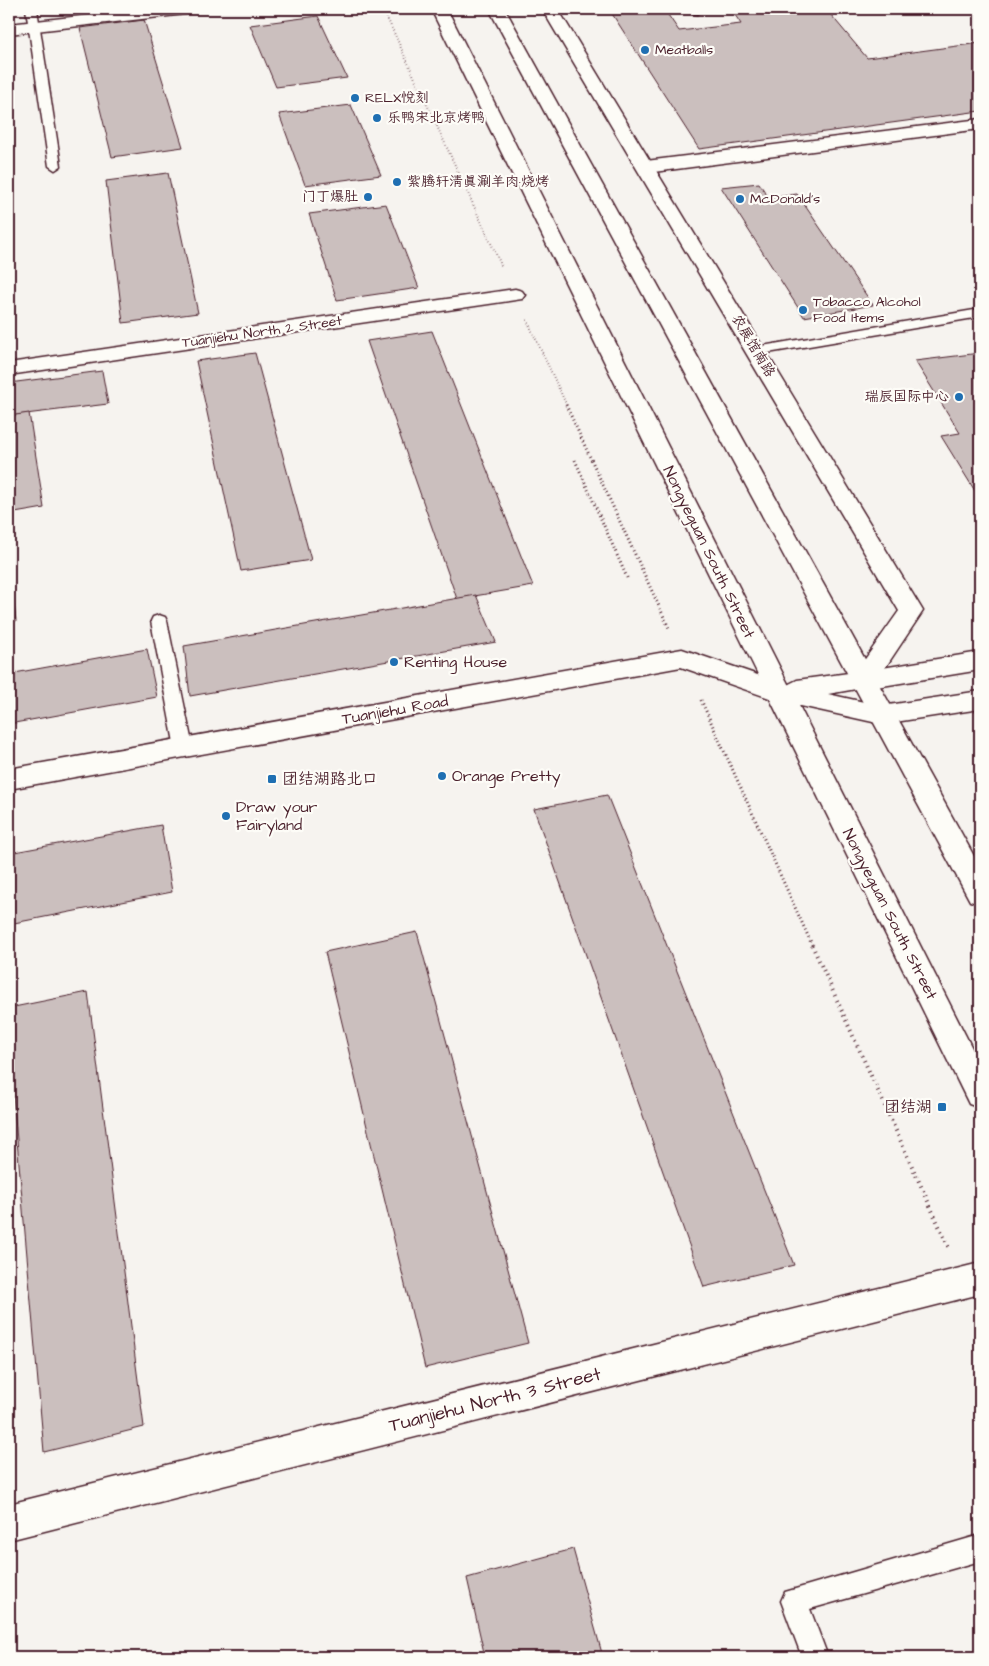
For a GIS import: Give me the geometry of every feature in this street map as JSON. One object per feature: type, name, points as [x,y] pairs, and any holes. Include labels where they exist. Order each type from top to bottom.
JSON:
[{"type":"street","points":[[9,29],[186,9]]},
{"type":"street","name":"Nongyeguan South Street","points":[[438,9],[980,1094]]},
{"type":"street","points":[[497,9],[980,892]]},
{"type":"street","name":"农展馆南路","points":[[550,9],[912,611],[864,680]]},
{"type":"street","points":[[646,168],[980,124]]},
{"type":"street","name":"Tuanjiehu North 2 Street","points":[[9,369],[515,296]]},
{"type":"street","name":"Tuanjiehu Road","points":[[9,779],[682,658],[778,692],[882,715]]},
{"type":"street","points":[[778,692],[980,661]]},
{"type":"street","points":[[882,715],[980,700]]},
{"type":"street","name":"Tuanjiehu North 3 Street","points":[[9,1522],[980,1278]]},
{"type":"lane","points":[[31,9],[55,166]]},
{"type":"lane","points":[[756,351],[980,313]]},
{"type":"lane","points":[[159,621],[184,748]]},
{"type":"lane","points":[[815,1657],[794,1601],[980,1548]]},
{"type":"path","points":[[575,460],[628,580]]},
{"type":"building","points":[[609,9],[664,9],[679,31],[741,24],[731,9],[826,9],[867,58],[980,43],[980,111],[699,149]]},
{"type":"building","points":[[318,16],[347,78],[276,87],[250,25]]},
{"type":"building","points":[[144,20],[183,147],[112,157],[80,28]]},
{"type":"building","points":[[351,105],[381,175],[305,185],[279,114]]},
{"type":"building","points":[[168,173],[198,313],[123,323],[106,181]]},
{"type":"building","points":[[759,183],[769,198],[797,194],[873,305],[804,317],[721,187]]},
{"type":"building","points":[[386,204],[419,288],[337,300],[309,214]]},
{"type":"building","points":[[432,331],[533,586],[457,599],[367,341]]},
{"type":"building","points":[[255,353],[311,560],[241,571],[196,361]]},
{"type":"building","name":"瑞辰国际中心","points":[[980,353],[980,499],[941,436],[960,433],[915,361]]},
{"type":"building","points":[[102,371],[108,404],[9,416],[9,383]]},
{"type":"building","points":[[29,413],[44,508],[9,514],[9,416]]},
{"type":"building","points":[[9,559],[16,621],[9,622]]},
{"type":"building","points":[[476,595],[496,642],[190,696],[184,646]]},
{"type":"building","points":[[147,649],[157,697],[9,724],[9,674]]},
{"type":"building","points":[[607,795],[794,1265],[704,1287],[534,809]]},
{"type":"building","points":[[161,825],[172,892],[9,924],[9,853]]},
{"type":"building","points":[[417,932],[528,1343],[425,1368],[325,952]]},
{"type":"building","points":[[88,992],[144,1427],[44,1452],[9,1048],[9,1008]]},
{"type":"building","points":[[573,1549],[603,1657],[485,1657],[467,1578]]},
{"type":"place","name":"Meatballs","points":[[645,50]]},
{"type":"place","name":"RELX悦刻","points":[[355,98]]},
{"type":"place","name":"乐鸭宋北京烤鸭","points":[[377,118]]},
{"type":"place","name":"紫腾轩清真涮羊肉·烧烤","points":[[397,182]]},
{"type":"place","name":"门丁爆肚","points":[[368,197]]},
{"type":"place","name":"McDonald's","points":[[740,199]]},
{"type":"place","name":"Tobacco Alcohol Food Items","points":[[803,310]]},
{"type":"place","name":"瑞辰国际中心","points":[[959,397]]},
{"type":"place","name":"Renting House","points":[[394,662]]},
{"type":"place","name":"Orange Pretty","points":[[442,776]]},
{"type":"place","name":"团结湖路北口","points":[[272,779]]},
{"type":"place","name":"Draw your Fairyland","points":[[226,816]]},
{"type":"place","name":"团结湖","points":[[942,1107]]}]
